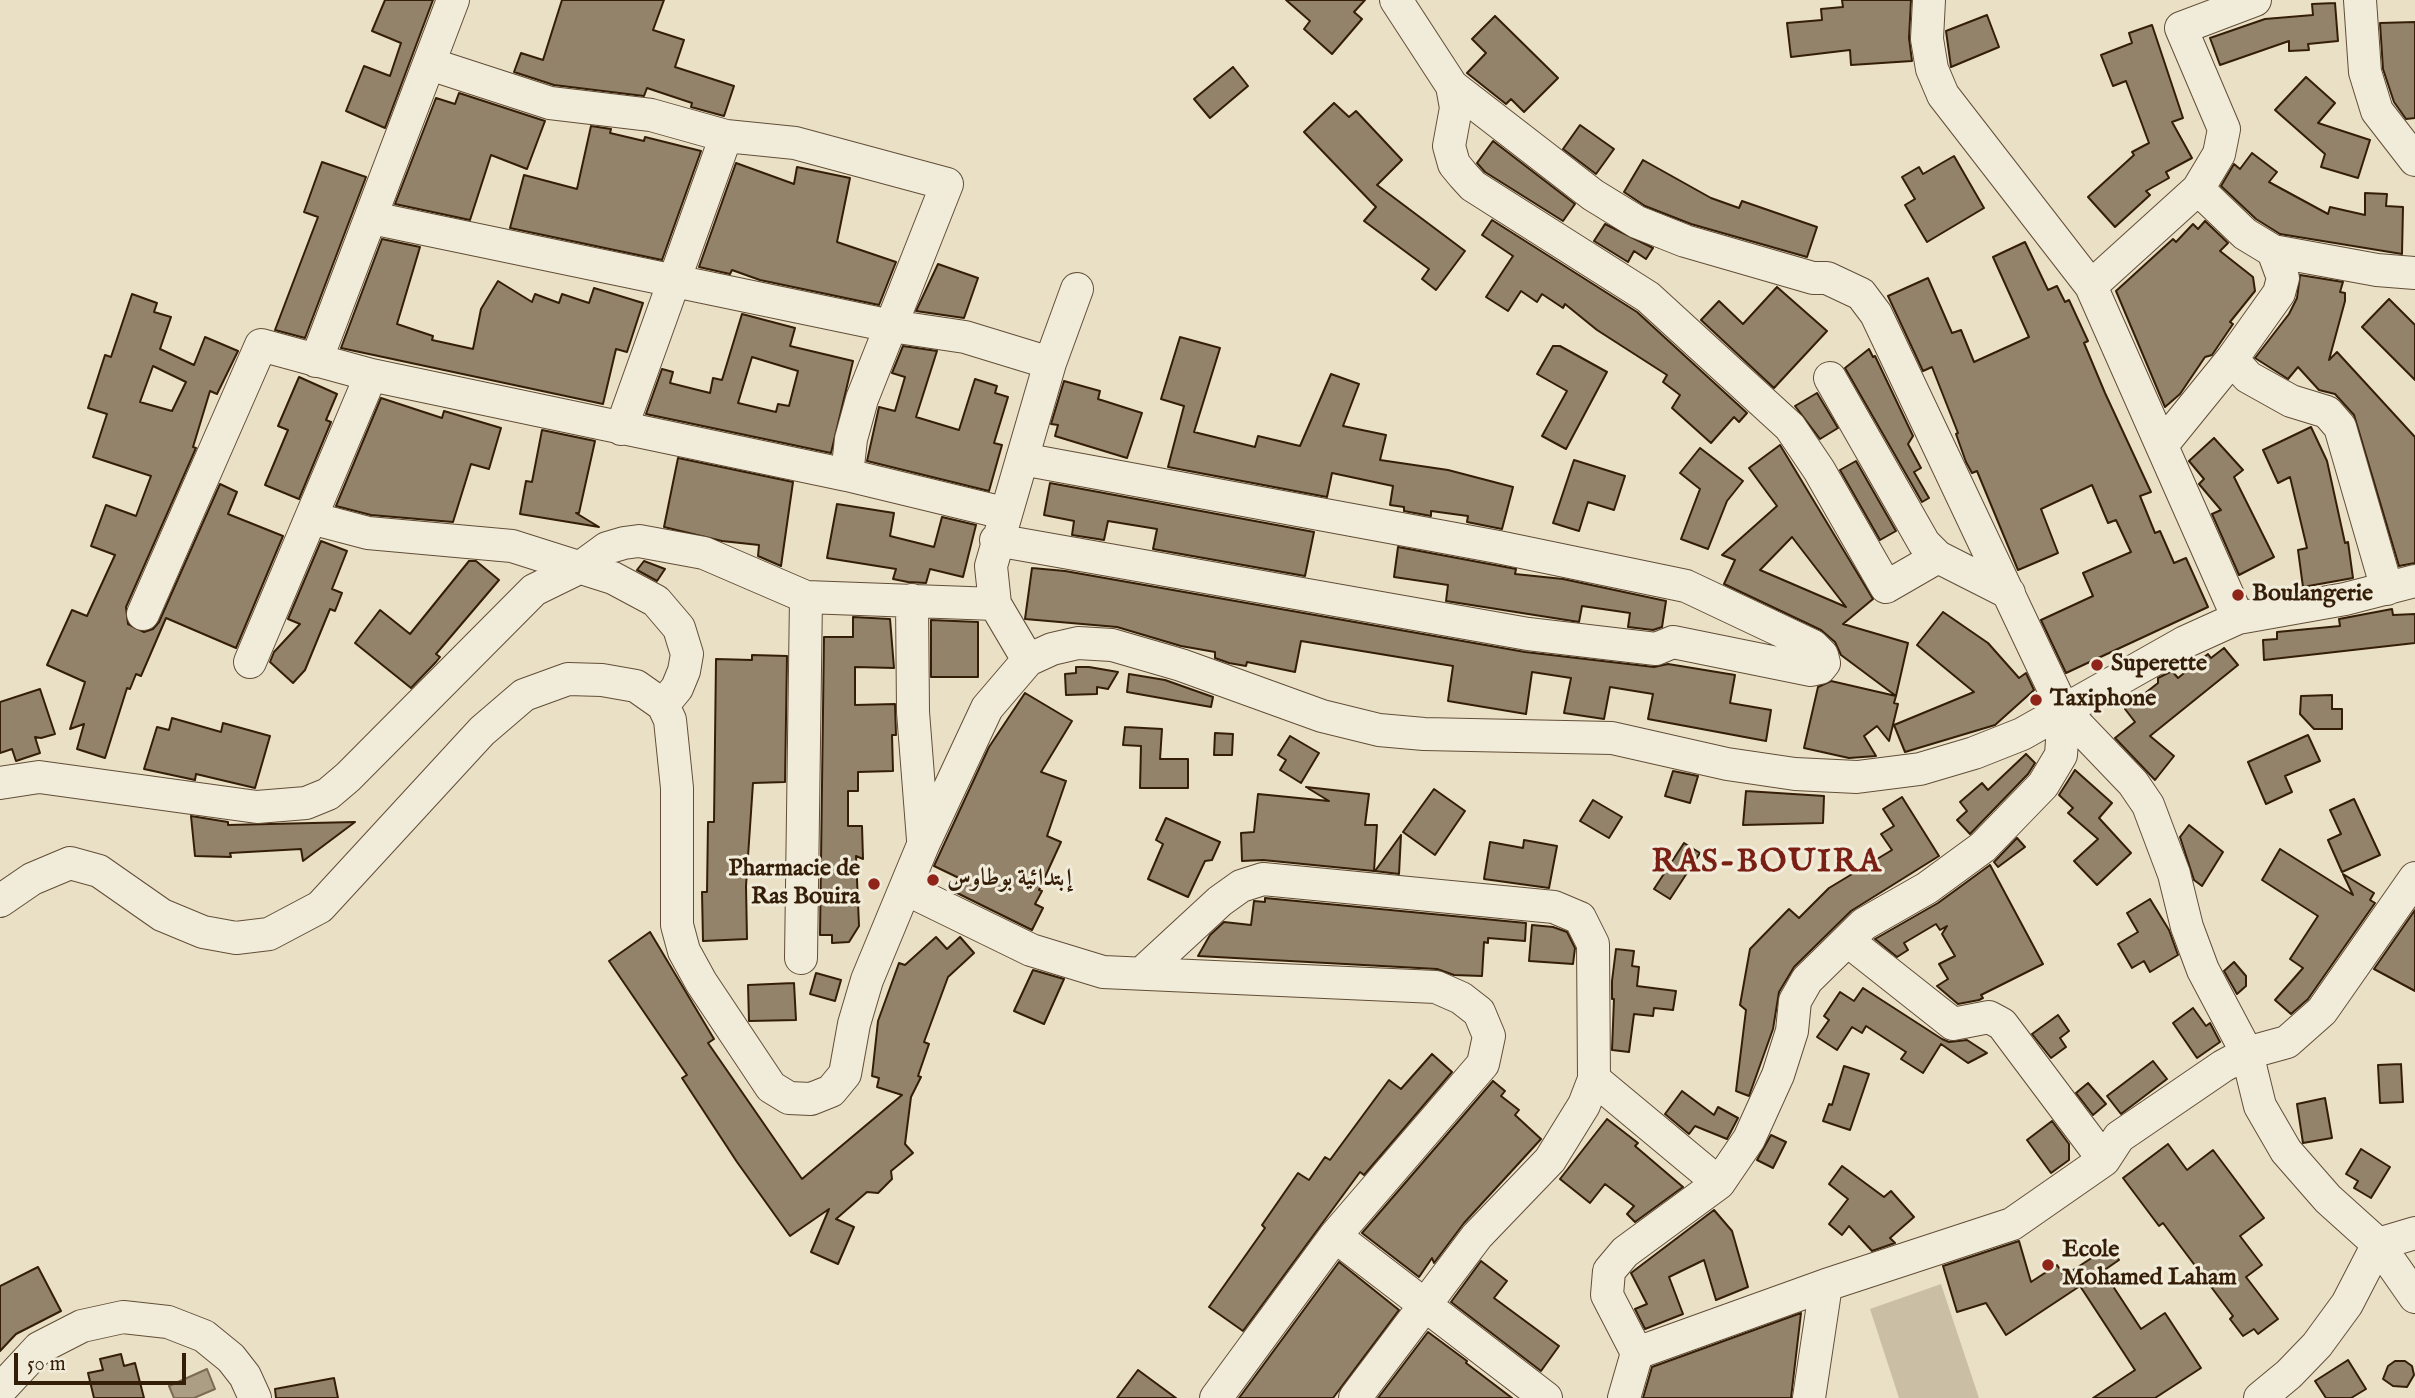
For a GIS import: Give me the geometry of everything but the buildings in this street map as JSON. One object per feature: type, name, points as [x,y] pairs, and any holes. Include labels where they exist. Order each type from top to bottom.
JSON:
[{"type":"street","points":[[317,361],[453,0]]},
{"type":"street","points":[[1396,0],[1452,86],[1593,195],[1637,222],[1685,241],[1813,278],[1827,278],[1861,295],[1876,314],[2064,711],[2133,783],[2148,805],[2174,874],[2187,927],[2203,970],[2247,1053],[2260,1106],[2286,1151],[2328,1199],[2378,1244],[2415,1297]]},
{"type":"street","points":[[1929,0],[1927,39],[1931,69],[1943,95],[2091,286],[2238,618]]},
{"type":"street","points":[[2091,286],[2198,188],[2219,154],[2224,129],[2181,28],[2255,0]]},
{"type":"street","points":[[2360,0],[2365,72],[2377,111],[2411,149]]},
{"type":"street","points":[[430,64],[550,103],[651,115],[726,136],[795,143],[947,184],[862,398],[851,439],[846,475]]},
{"type":"street","points":[[1452,86],[1455,108],[1449,146],[1454,164],[1463,175],[1473,186],[1648,296],[1790,427],[1819,470],[1886,587],[1938,557]]},
{"type":"street","points":[[621,429],[726,136]]},
{"type":"street","points":[[2198,188],[2245,234],[2273,251],[2377,270],[2415,273]]},
{"type":"street","points":[[372,218],[891,326],[965,337],[1050,363]]},
{"type":"street","points":[[2163,444],[2232,359],[2279,293],[2283,278],[2273,251]]},
{"type":"street","points":[[1028,660],[995,604],[991,566],[1000,527],[1050,363],[1077,289]]},
{"type":"street","points":[[144,614],[261,345],[371,375],[846,475],[1000,527],[1528,634],[1656,649],[1673,642],[1811,670],[1820,668],[1825,661],[1813,646],[1686,586],[1498,547],[1021,459]]},
{"type":"street","points":[[311,519],[368,533],[512,546],[581,566],[613,578],[656,601],[680,628],[687,654],[677,788],[677,925],[684,951],[771,1087],[789,1098],[811,1100],[839,1083],[845,1074],[854,1024],[867,980],[923,845],[987,708],[1028,660],[1052,649],[1078,643],[1112,645],[1181,665],[1322,716],[1379,730],[1424,734],[1612,738],[1727,764],[1808,775],[1857,777],[1920,769],[1974,754],[2022,734],[2185,642],[2238,618],[2401,585],[2340,427],[2327,412],[2291,401],[2248,377],[2232,359]]},
{"type":"street","points":[[250,662],[371,375]]},
{"type":"street","points":[[1830,377],[1924,543],[1938,557],[2009,593]]},
{"type":"street","points":[[0,783],[39,777],[257,807],[306,803],[328,794],[348,777],[534,590],[581,566],[607,548],[624,543],[639,541],[704,553],[806,597],[995,604]]},
{"type":"street","points":[[801,958],[806,597]]},
{"type":"street","points":[[912,600],[913,712],[923,845]]},
{"type":"street","points":[[663,705],[677,688],[684,671]]},
{"type":"street","points":[[0,901],[32,879],[70,863],[99,871],[162,915],[203,932],[236,938],[269,934],[320,907],[482,731],[524,695],[568,679],[602,680],[636,686],[663,705],[670,720],[677,788]]},
{"type":"street","points":[[1624,1398],[1637,1353],[1607,1295],[1609,1271],[1625,1252],[1719,1183],[1749,1139],[1766,1103],[1792,1031],[1799,991],[1864,925],[1927,888],[1983,847],[2043,785],[2061,755],[2064,711]]},
{"type":"street","points":[[1637,1353],[1826,1285],[2012,1223],[2104,1160],[2119,1137],[2223,1066],[2247,1053],[2287,1042],[2322,1011],[2415,878]]},
{"type":"street","points":[[1142,973],[1220,901],[1241,886],[1263,880],[1554,907],[1580,918],[1592,944],[1594,1079],[1584,1105],[1550,1160],[1477,1236],[1355,1398]]},
{"type":"street","points":[[906,889],[1031,950],[1069,964],[1103,972],[1436,987],[1461,998],[1479,1012],[1489,1036],[1483,1064],[1335,1237],[1216,1398]]},
{"type":"street","points":[[1848,941],[1953,1024],[1989,1017],[2002,1024],[2104,1160]]},
{"type":"street","points":[[1594,1079],[1719,1183]]},
{"type":"street","points":[[2260,1398],[2298,1386],[2317,1345],[2347,1304],[2378,1244],[2415,1233]]},
{"type":"street","points":[[1335,1237],[1546,1398]]},
{"type":"street","points":[[1809,1398],[1826,1285]]},
{"type":"street","points":[[0,1390],[12,1373],[39,1348],[82,1326],[123,1317],[168,1322],[204,1336],[231,1358],[245,1376],[255,1398]]},
{"type":"shaded area","points":[[1941,1284],[1979,1398],[1899,1398],[1870,1309]]},
{"type":"shaded area","points":[[207,1369],[215,1389],[194,1398],[174,1398],[169,1386]]},
{"type":"place","name":"Boulangerie","points":[[2238,595]]},
{"type":"place","name":"Superette","points":[[2097,665]]},
{"type":"place","name":"Taxiphone","points":[[2036,700]]},
{"type":"place","name":"إبتدائية بوطاوس","points":[[933,880]]},
{"type":"place","name":"Pharmacie de Ras Bouira","points":[[874,884]]},
{"type":"place","name":"Ecole Mohamed Laham","points":[[2048,1265]]},
{"type":"district","name":"RAS-BOUIRA","points":[[1767,864]]}]
